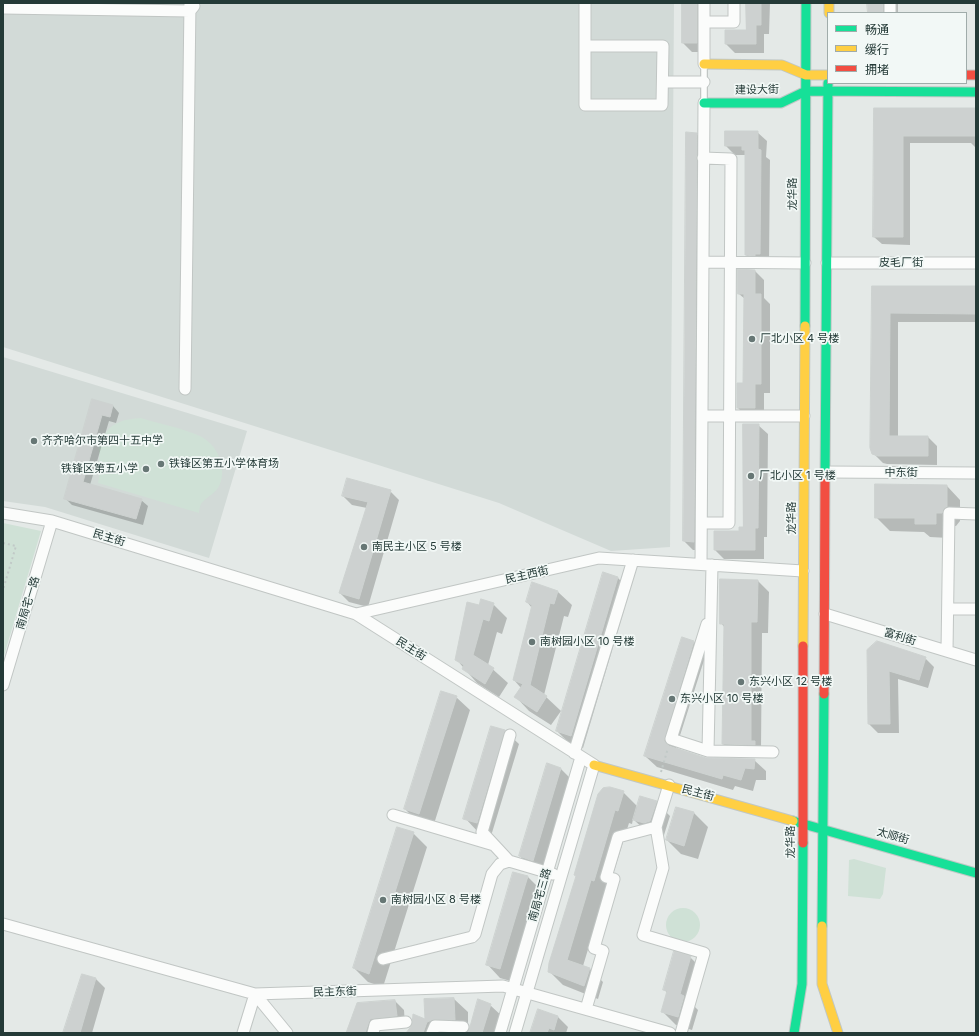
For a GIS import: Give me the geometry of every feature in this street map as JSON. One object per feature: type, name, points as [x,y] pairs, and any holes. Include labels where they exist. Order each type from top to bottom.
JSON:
[{"type":"main road","name":"龙华路","points":[[794,1033],[797,1023],[802,984],[806,3]]},
{"type":"main road","points":[[704,64],[782,65],[806,75],[827,75]]},
{"type":"main road","points":[[828,87],[822,984],[838,1033]]},
{"type":"main road","name":"建设大街","points":[[704,103],[781,103],[806,91],[828,87],[976,92]]},
{"type":"main road","name":"民主街","points":[[594,765],[803,822]]},
{"type":"main road","name":"太顺街","points":[[803,822],[976,873]]},
{"type":"street","points":[[585,3],[585,46],[585,105],[662,105],[663,46],[585,46]]},
{"type":"street","points":[[704,3],[704,64]]},
{"type":"street","points":[[704,22],[734,22],[734,3]]},
{"type":"street","points":[[3,8],[192,6],[185,389]]},
{"type":"street","points":[[663,82],[704,82]]},
{"type":"street","points":[[704,103],[702,523],[711,612],[708,751]]},
{"type":"street","points":[[702,523],[729,523],[731,159],[703,158]]},
{"type":"street","points":[[703,262],[805,263]]},
{"type":"street","name":"皮毛厂街","points":[[827,264],[976,263]]},
{"type":"street","points":[[702,416],[804,416]]},
{"type":"street","name":"中东街","points":[[826,472],[976,473]]},
{"type":"street","name":"民主街","points":[[3,513],[52,521],[356,614],[594,765]]},
{"type":"street","points":[[947,651],[949,513],[976,514]]},
{"type":"street","name":"南局宅一路","points":[[3,685],[52,521]]},
{"type":"street","name":"民主西街","points":[[356,614],[599,558],[803,571]]},
{"type":"street","name":"南局宅三路","points":[[500,1033],[547,872],[578,754],[633,560]]},
{"type":"street","points":[[948,609],[976,610]]},
{"type":"street","points":[[711,612],[671,739],[708,751],[773,752]]},
{"type":"street","name":"富利街","points":[[824,614],[976,660]]},
{"type":"street","points":[[510,734],[482,832],[509,861],[561,877]]},
{"type":"street","name":"南局宅三路","points":[[515,1033],[594,765]]},
{"type":"street","points":[[663,784],[656,827],[663,868],[643,936],[704,953],[681,1033]]},
{"type":"street","points":[[393,815],[494,846]]},
{"type":"street","points":[[586,1009],[603,950],[594,948],[614,879],[606,877],[618,837],[656,827]]},
{"type":"street","points":[[383,959],[472,937],[475,934],[492,874],[500,864],[509,861]]},
{"type":"street","name":"民主东街","points":[[3,924],[255,994],[503,986],[670,1033]]},
{"type":"street","points":[[243,1033],[255,994]]},
{"type":"street","points":[[255,994],[286,1033]]},
{"type":"street","points":[[373,1033],[375,1025],[406,1022]]},
{"type":"street","points":[[432,1033],[435,1026],[463,1027]]},
{"type":"lane","points":[[704,64],[704,103]]},
{"type":"path","points":[[3,543],[16,546],[3,590]]},
{"type":"path","points":[[663,784],[671,739]]},
{"type":"shaded area","points":[[3,3],[674,3],[670,547],[611,551],[499,503],[3,347]]},
{"type":"shaded area","name":"铁锋区第五小学","points":[[3,357],[247,431],[209,558],[45,507],[3,501]]},
{"type":"green space","name":"铁锋区第五小学体育场","points":[[141,418],[193,433],[206,440],[216,450],[221,463],[222,477],[216,490],[201,504],[199,513],[98,483],[100,471],[99,448],[105,434],[109,429],[118,423],[129,419]]},
{"type":"green space","points":[[3,523],[41,531],[3,659]]},
{"type":"green space","points":[[854,859],[886,868],[883,894],[880,899],[848,896],[849,860]]},
{"type":"green space","points":[[686,908],[693,910],[698,915],[700,925],[698,935],[693,940],[680,942],[673,940],[668,935],[666,922],[668,915],[673,910]]},
{"type":"building","points":[[682,3],[697,3],[697,43],[682,43]]},
{"type":"building","points":[[746,3],[761,3],[761,25],[756,25],[756,44],[725,44],[725,30],[746,30]]},
{"type":"building","points":[[867,3],[883,3],[883,12],[868,12]]},
{"type":"building","points":[[874,108],[976,108],[976,136],[903,136],[903,237],[873,237]]},
{"type":"building","points":[[725,131],[758,131],[758,149],[761,150],[760,254],[755,254],[755,256],[745,255],[745,150],[742,150],[742,146],[725,146]]},
{"type":"building","points":[[686,132],[697,133],[694,542],[683,541]]},
{"type":"building","name":"厂北小区 4 号楼","points":[[738,269],[755,270],[755,294],[761,294],[761,384],[755,384],[755,408],[737,408],[737,383],[743,383],[744,294],[738,294]]},
{"type":"building","points":[[872,286],[976,286],[976,314],[890,313],[889,436],[928,436],[928,456],[878,456],[872,454],[870,448]]},
{"type":"building","name":"铁锋区第五小学","points":[[92,399],[113,405],[110,417],[102,415],[83,482],[142,499],[136,519],[64,499]]},
{"type":"building","name":"厂北小区 1 号楼","points":[[743,424],[759,424],[758,528],[755,528],[755,550],[714,550],[714,531],[739,531],[739,527],[743,527]]},
{"type":"building","name":"南民主小区 5 号楼","points":[[347,478],[391,490],[359,599],[339,593],[368,502],[342,496]]},
{"type":"building","points":[[875,484],[947,485],[947,507],[942,513],[936,513],[936,524],[915,524],[915,518],[875,518]]},
{"type":"building","points":[[603,572],[618,577],[571,736],[556,731]]},
{"type":"building","name":"东兴小区 12 号楼","points":[[720,579],[758,580],[757,622],[751,622],[751,741],[755,741],[755,745],[722,744],[724,624],[720,624]]},
{"type":"building","name":"南树园小区 10 号楼","points":[[532,582],[558,591],[554,604],[550,603],[530,685],[547,696],[537,712],[514,697],[523,684],[513,680],[532,605],[526,602]]},
{"type":"building","points":[[481,599],[494,603],[489,621],[483,619],[473,655],[494,668],[485,684],[462,669],[464,665],[455,660],[467,602],[479,605]]},
{"type":"building","points":[[682,637],[694,641],[664,741],[669,746],[706,758],[755,759],[754,769],[745,768],[741,780],[723,775],[722,779],[644,756]]},
{"type":"building","points":[[877,641],[926,657],[919,680],[889,671],[890,724],[868,724],[867,650]]},
{"type":"building","points":[[441,691],[457,696],[419,814],[404,809]]},
{"type":"building","points":[[491,726],[505,730],[477,823],[463,819]]},
{"type":"building","points":[[547,763],[561,768],[533,861],[519,856]]},
{"type":"building","points":[[610,787],[624,791],[618,811],[615,810],[594,881],[591,880],[567,960],[590,968],[584,986],[548,972],[549,963],[576,876],[574,875],[598,794],[603,788]]},
{"type":"building","points":[[640,796],[657,801],[650,821],[644,823],[633,820]]},
{"type":"building","points":[[676,807],[694,812],[684,846],[666,840]]},
{"type":"building","name":"南树园小区 8 号楼","points":[[397,827],[414,832],[369,974],[353,968]]},
{"type":"building","points":[[513,872],[528,876],[500,969],[486,965]]},
{"type":"building","points":[[674,951],[691,956],[680,994],[684,996],[678,1017],[661,1012],[667,991],[663,990]]},
{"type":"building","points":[[82,974],[96,978],[80,1033],[63,1033]]},
{"type":"building","points":[[454,998],[455,1020],[432,1020],[427,1022],[423,1033],[406,1033],[412,1025],[413,1014],[425,1019],[424,999]]},
{"type":"building","points":[[478,999],[491,1004],[482,1033],[467,1033],[469,1030]]},
{"type":"building","points":[[395,1000],[397,1016],[370,1019],[365,1033],[346,1033],[357,1003]]},
{"type":"building","points":[[538,1009],[558,1016],[554,1030],[549,1028],[547,1033],[530,1033]]},
{"type":"traffic: fast","points":[[805,326],[806,3]]},
{"type":"traffic: fast","points":[[825,478],[828,84]]},
{"type":"traffic: fast","points":[[704,103],[781,103],[806,91],[976,92]]},
{"type":"traffic: fast","points":[[822,926],[824,694]]},
{"type":"traffic: fast","points":[[793,821],[976,873]]},
{"type":"traffic: fast","points":[[794,1033],[802,984],[803,843]]},
{"type":"traffic: slow","points":[[829,3],[829,12]]},
{"type":"traffic: slow","points":[[704,64],[782,65],[806,75],[827,75]]},
{"type":"traffic: slow","points":[[803,646],[805,326]]},
{"type":"traffic: slow","points":[[594,765],[793,821]]},
{"type":"traffic: slow","points":[[822,926],[822,984],[838,1033]]},
{"type":"traffic: jam","points":[[967,75],[976,75]]},
{"type":"traffic: jam","points":[[824,694],[825,478]]},
{"type":"traffic: jam","points":[[803,646],[803,843]]},
{"type":"place","name":"厂北小区 4 号楼","points":[[752,339]]},
{"type":"place","name":"齐齐哈尔市第四十五中学","points":[[34,441]]},
{"type":"place","name":"铁锋区第五小学体育场","points":[[161,464]]},
{"type":"place","name":"铁锋区第五小学","points":[[146,469]]},
{"type":"place","name":"厂北小区 1 号楼","points":[[751,476]]},
{"type":"place","name":"南民主小区 5 号楼","points":[[364,547]]},
{"type":"place","name":"南树园小区 10 号楼","points":[[532,642]]},
{"type":"place","name":"东兴小区 12 号楼","points":[[741,682]]},
{"type":"place","name":"东兴小区 10 号楼","points":[[672,699]]},
{"type":"place","name":"南树园小区 8 号楼","points":[[383,900]]}]
